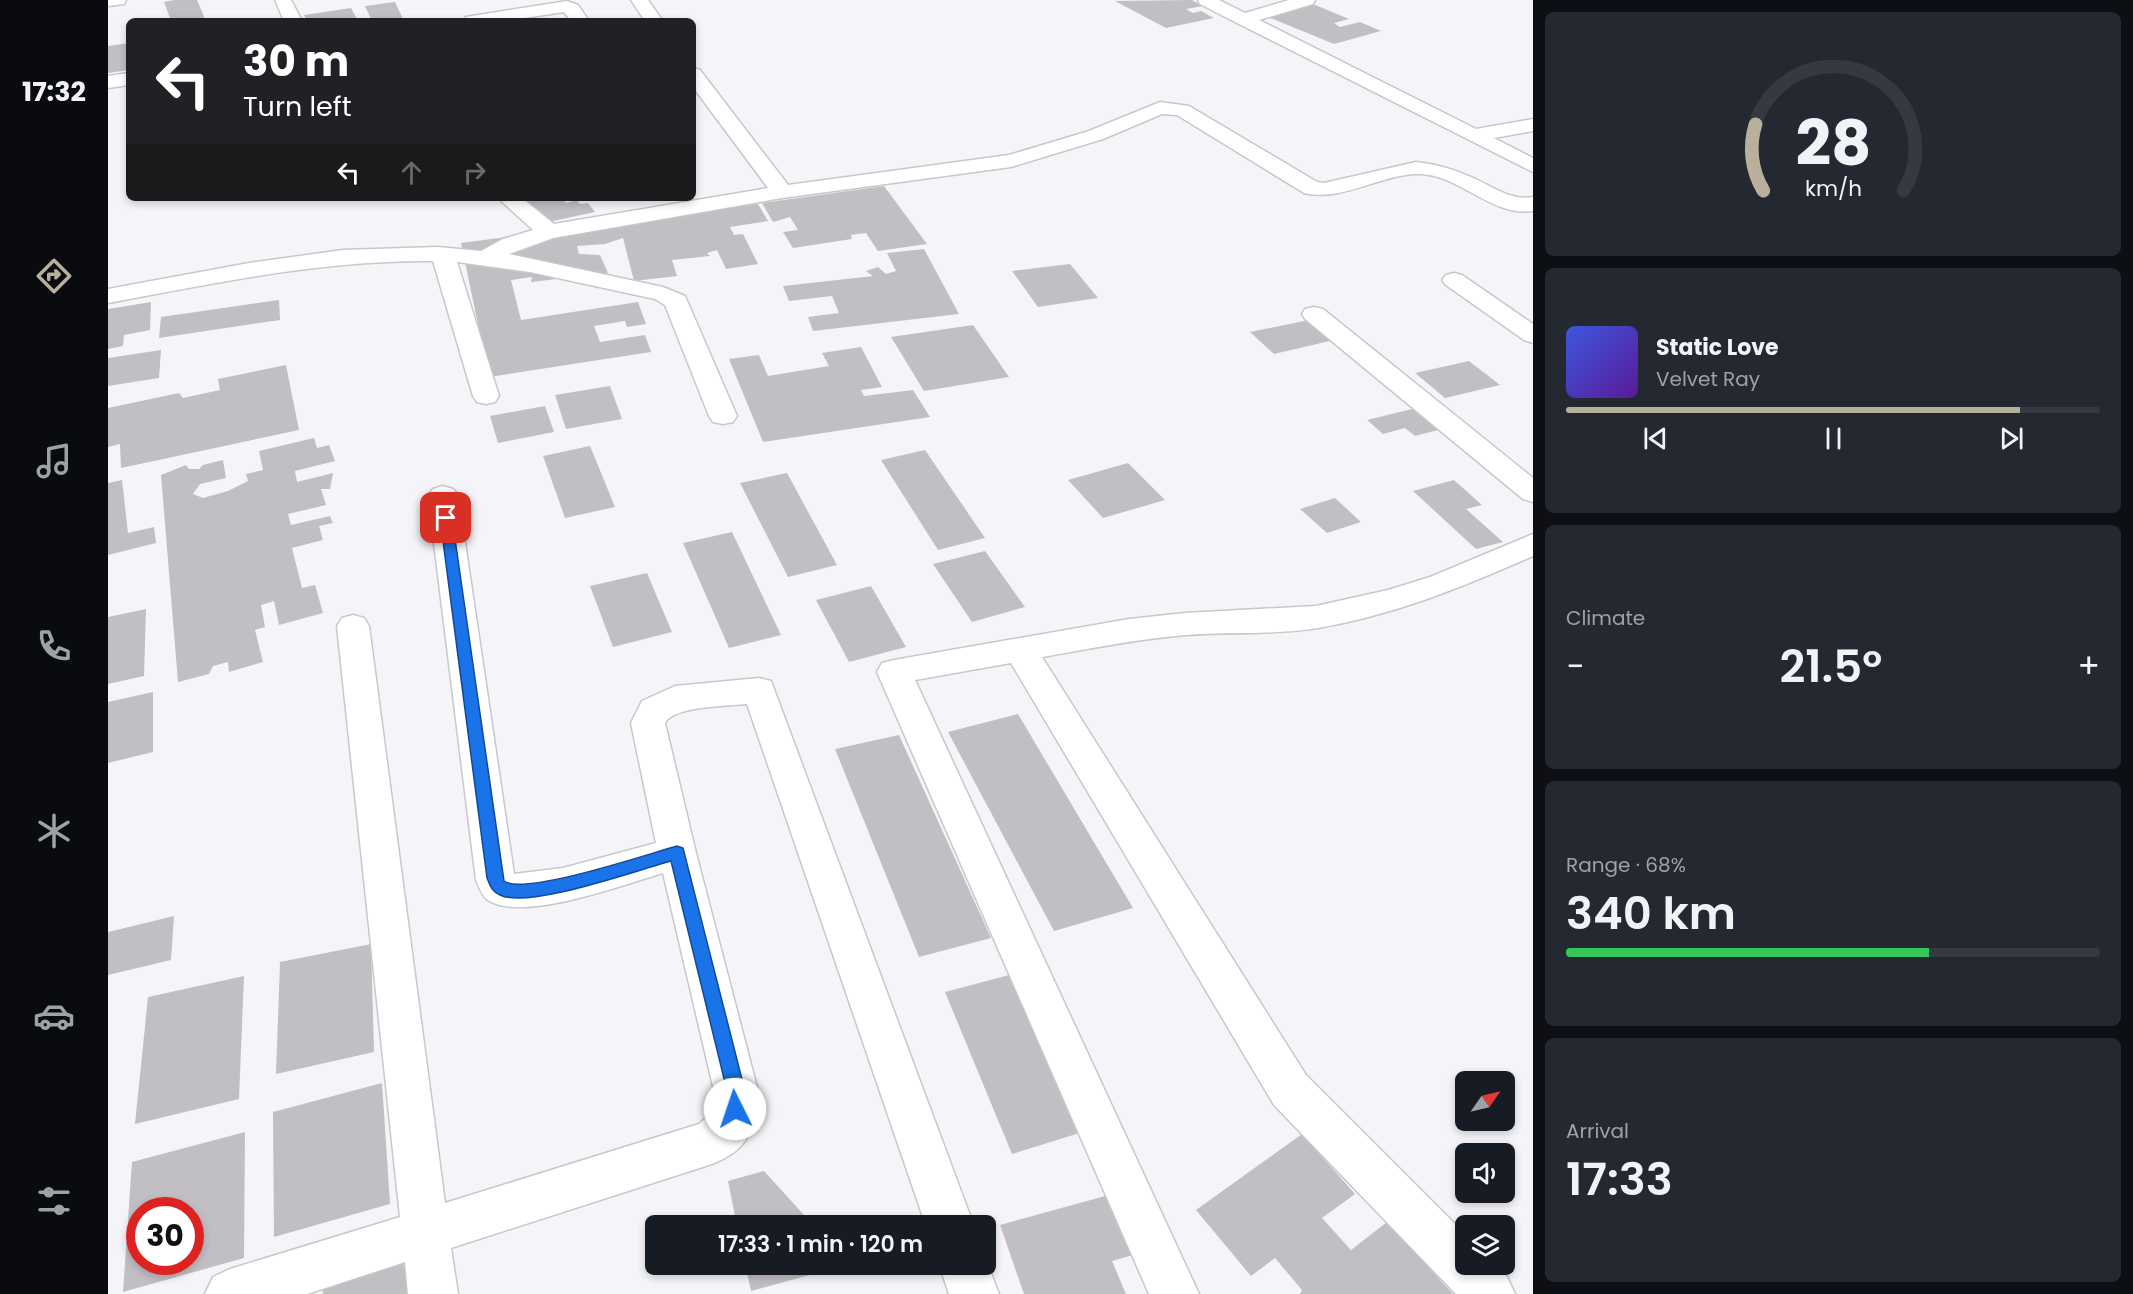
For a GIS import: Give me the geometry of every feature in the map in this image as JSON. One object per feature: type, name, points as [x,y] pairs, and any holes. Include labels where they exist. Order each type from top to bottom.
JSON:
[{"type":"street","points":[[108,1],[118,0]]},
{"type":"street","points":[[283,0],[292,18]]},
{"type":"street","points":[[639,0],[652,18]]},
{"type":"street","points":[[1206,0],[1476,135],[1533,166]]},
{"type":"street","points":[[1243,19],[1307,0]]},
{"type":"street","points":[[491,18],[567,6],[578,18]]},
{"type":"street","points":[[696,78],[782,192]]},
{"type":"street","points":[[108,82],[126,79]]},
{"type":"street","points":[[484,258],[511,244],[607,213],[1011,161],[1096,135],[1160,108],[1168,107],[1182,110],[1312,188],[1324,189],[1416,168],[1426,169],[1518,206],[1533,204]]},
{"type":"street","points":[[1476,135],[1533,125]]},
{"type":"street","points":[[513,201],[549,232]]},
{"type":"street","points":[[108,296],[339,256],[484,258],[663,294],[676,301],[723,416]]},
{"type":"street","points":[[443,256],[486,396]]},
{"type":"street","points":[[1454,280],[1533,335]]},
{"type":"street","points":[[1314,314],[1533,493]]},
{"type":"street","points":[[443,495],[493,866],[498,885],[504,890],[518,892],[545,889],[677,853]]},
{"type":"street","points":[[1173,1294],[894,672],[1129,630],[1185,624],[1316,617],[1392,600],[1441,584],[1533,544]]},
{"type":"street","points":[[353,626],[433,1294]]},
{"type":"street","points":[[1020,650],[1290,1090],[1490,1294]]},
{"type":"street","points":[[230,1294],[712,1142],[733,1123],[737,1095],[677,853],[648,723],[654,710],[675,699],[759,690],[946,1215]]},
{"type":"street","points":[[967,1275],[974,1294]]},
{"type":"building","points":[[197,0],[205,18],[170,18],[164,2]]},
{"type":"building","points":[[1192,0],[1203,6],[1186,9],[1193,13],[1201,11],[1214,18],[1166,28],[1115,1]]},
{"type":"building","points":[[395,2],[403,18],[371,18],[365,6]]},
{"type":"building","points":[[1313,4],[1349,19],[1334,23],[1340,27],[1360,22],[1381,31],[1334,44],[1268,17]]},
{"type":"building","points":[[351,8],[356,18],[306,18],[304,15]]},
{"type":"building","points":[[126,43],[126,70],[108,73],[108,46]]},
{"type":"building","points":[[884,186],[927,244],[878,251],[866,233],[851,235],[852,239],[793,248],[783,232],[798,230],[790,217],[773,222],[762,203]]},
{"type":"building","points":[[527,201],[564,201],[566,203],[578,201],[580,204],[588,203],[595,212],[544,223]]},
{"type":"building","points":[[758,204],[768,221],[730,227],[734,235],[743,234],[758,264],[726,269],[717,250],[707,253],[710,256],[672,260],[677,276],[634,281],[623,238],[605,244],[577,246],[579,254],[600,255],[608,273],[531,282],[532,277],[511,280],[521,320],[638,302],[646,324],[627,327],[625,321],[594,326],[600,342],[645,335],[651,352],[489,377],[461,243]]},
{"type":"building","points":[[924,249],[959,314],[813,331],[808,317],[839,313],[832,296],[789,301],[783,286],[873,276],[866,271],[878,267],[886,274],[896,271],[887,253]]},
{"type":"building","points":[[1070,264],[1098,298],[1038,307],[1012,271]]},
{"type":"building","points":[[279,300],[280,320],[159,338],[161,317]]},
{"type":"building","points":[[151,302],[150,330],[124,335],[123,346],[108,349],[108,309]]},
{"type":"building","points":[[1309,320],[1334,340],[1274,354],[1250,332]]},
{"type":"building","points":[[973,325],[1009,377],[924,391],[891,337]]},
{"type":"building","points":[[861,347],[882,387],[861,390],[864,396],[913,390],[930,417],[763,442],[729,359],[759,355],[768,376],[829,366],[822,353]]},
{"type":"building","points":[[161,350],[159,378],[108,386],[108,358]]},
{"type":"building","points":[[1469,361],[1500,385],[1445,398],[1415,373]]},
{"type":"building","points":[[286,365],[299,430],[121,468],[120,444],[108,447],[108,408],[179,393],[183,398],[220,390],[218,379]]},
{"type":"building","points":[[610,386],[622,419],[566,429],[555,395]]},
{"type":"building","points":[[545,406],[554,432],[498,443],[490,416]]},
{"type":"building","points":[[1416,408],[1442,429],[1415,436],[1405,428],[1383,434],[1367,420]]},
{"type":"building","points":[[314,438],[317,448],[329,445],[335,461],[295,471],[297,482],[333,473],[330,489],[321,489],[326,505],[288,514],[291,525],[330,516],[333,523],[319,526],[323,540],[292,548],[302,588],[315,585],[323,613],[279,625],[274,601],[261,605],[265,627],[255,630],[263,662],[229,672],[228,662],[213,666],[209,674],[178,682],[161,475],[186,465],[189,469],[199,469],[203,465],[223,460],[226,478],[200,484],[193,494],[203,498],[228,491],[248,481],[246,474],[263,470],[259,451]]},
{"type":"building","points":[[590,446],[615,507],[565,518],[543,456]]},
{"type":"building","points":[[925,450],[985,538],[938,550],[881,460]]},
{"type":"building","points":[[1128,463],[1165,500],[1103,518],[1068,480]]},
{"type":"building","points":[[787,473],[837,565],[788,577],[740,483]]},
{"type":"building","points":[[122,480],[128,533],[154,527],[156,543],[108,555],[108,483]]},
{"type":"building","points":[[1454,480],[1482,505],[1466,509],[1503,542],[1476,549],[1413,491]]},
{"type":"building","points":[[1335,498],[1361,522],[1327,533],[1300,509]]},
{"type":"building","points":[[732,532],[781,635],[729,648],[683,543]]},
{"type":"building","points":[[985,551],[1025,607],[972,622],[933,564]]},
{"type":"building","points":[[647,573],[672,632],[613,647],[590,586]]},
{"type":"building","points":[[871,586],[906,647],[849,662],[816,600]]},
{"type":"building","points":[[146,609],[144,676],[108,684],[108,617]]},
{"type":"building","points":[[153,692],[153,752],[108,763],[108,702]]},
{"type":"building","points":[[1018,714],[1133,908],[1054,931],[948,732]]},
{"type":"building","points":[[899,735],[991,938],[919,957],[835,749]]},
{"type":"building","points":[[174,916],[171,960],[108,975],[108,932]]},
{"type":"building","points":[[371,944],[374,1052],[276,1074],[280,962]]},
{"type":"building","points":[[1013,974],[1086,1131],[1012,1154],[945,992]]},
{"type":"building","points":[[244,976],[239,1099],[135,1124],[148,997]]},
{"type":"building","points":[[382,1083],[390,1204],[274,1237],[273,1112]]},
{"type":"building","points":[[245,1132],[244,1258],[204,1269],[204,1197],[130,1197],[132,1162]]},
{"type":"building","points":[[1302,1134],[1355,1194],[1322,1218],[1351,1250],[1387,1222],[1453,1294],[1300,1294],[1302,1290],[1275,1258],[1251,1276],[1196,1210]]},
{"type":"building","points":[[764,1171],[804,1215],[735,1215],[728,1181]]},
{"type":"building","points":[[1116,1193],[1140,1253],[1112,1261],[1126,1294],[1024,1294],[1000,1225]]},
{"type":"building","points":[[126,1249],[126,1275],[184,1275],[123,1292]]},
{"type":"building","points":[[411,1252],[415,1294],[323,1294],[322,1278]]},
{"type":"building","points":[[747,1275],[810,1275],[751,1291]]},
{"type":"route","points":[[446,518],[495,878],[498,885],[504,890],[518,892],[545,889],[677,853],[737,1095],[735,1109]]}]
